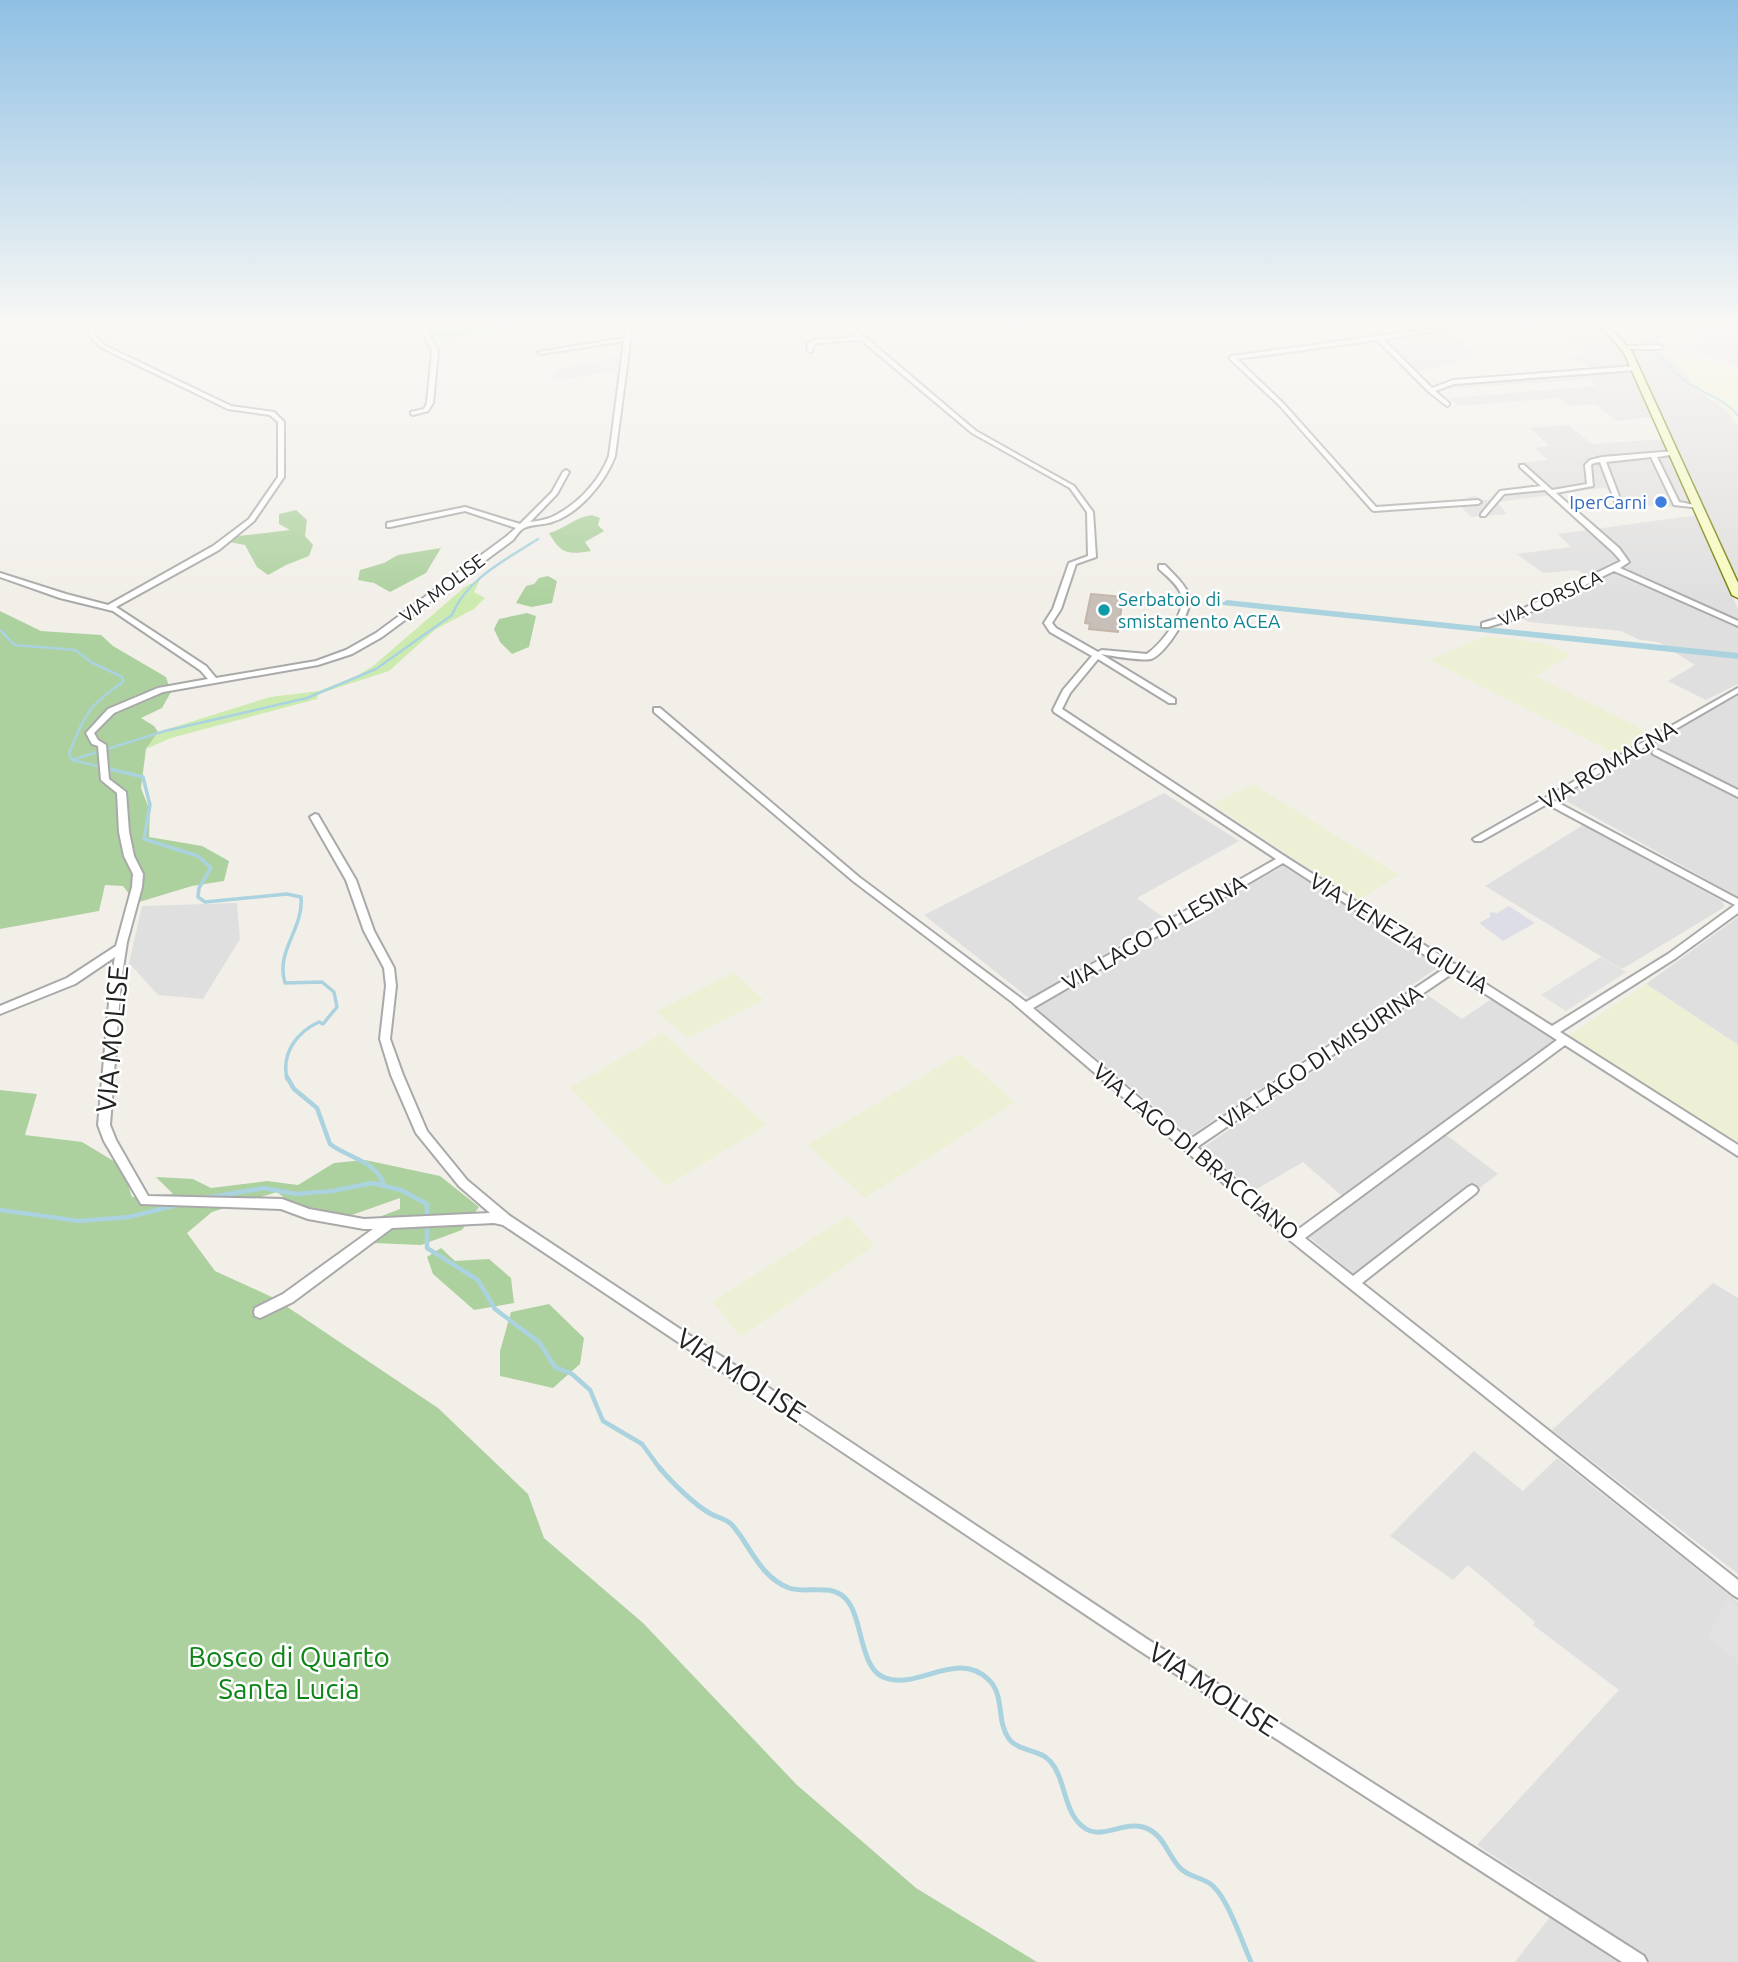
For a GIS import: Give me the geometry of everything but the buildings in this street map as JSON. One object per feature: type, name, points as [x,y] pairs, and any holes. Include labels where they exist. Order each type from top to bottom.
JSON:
[{"type":"main road","points":[[1660,420],[1738,595]]},
{"type":"street","points":[[110,607],[216,548],[252,520],[281,477],[281,422],[279,420]]},
{"type":"street","name":"VIA MOLISE","points":[[616,420],[611,456],[598,483],[552,520],[522,527],[359,648],[318,663],[161,690],[103,716],[90,733],[103,749],[105,780],[121,792],[129,856],[138,874],[135,904],[121,948],[104,1125],[110,1141],[145,1200],[193,1204],[282,1204],[308,1214],[345,1222],[387,1225],[494,1218],[506,1220],[1142,1644],[1639,1962]]},
{"type":"street","points":[[959,420],[974,432],[1066,483],[1080,496],[1091,518],[1092,557],[1073,563],[1057,608],[1048,623],[1056,632],[1100,654],[1172,701]]},
{"type":"street","points":[[1295,420],[1374,509],[1478,502]]},
{"type":"street","points":[[1483,515],[1502,492],[1589,486],[1592,483],[1588,464],[1602,459],[1675,453]]},
{"type":"street","points":[[1653,455],[1676,504],[1698,507]]},
{"type":"street","points":[[1602,459],[1619,504]]},
{"type":"street","points":[[1522,466],[1621,556],[1625,563],[1614,568]]},
{"type":"street","points":[[390,525],[465,509],[522,527],[555,493],[566,472]]},
{"type":"street","points":[[1100,654],[1148,657],[1155,654],[1164,642],[1184,611],[1187,601],[1183,591],[1162,567]]},
{"type":"street","points":[[1614,568],[1738,624]]},
{"type":"street","name":"VIA CORSICA","points":[[1485,625],[1515,616],[1614,568]]},
{"type":"street","points":[[0,575],[121,612],[202,668],[212,680]]},
{"type":"street","name":"VIA VENEZIA GIULIA","points":[[1100,654],[1058,704],[1056,709],[1060,713],[1738,1151]]},
{"type":"street","name":"VIA ROMAGNA","points":[[1478,839],[1738,690]]},
{"type":"street","name":"VIA LAGO DI BRACCIANO","points":[[657,710],[856,879],[1026,1007],[1296,1238],[1738,1590]]},
{"type":"street","points":[[1656,752],[1738,794]]},
{"type":"street","points":[[1547,800],[1738,903]]},
{"type":"street","points":[[315,817],[351,880],[369,930],[389,968],[391,986],[385,1040],[422,1133],[463,1183],[506,1220]]},
{"type":"street","name":"VIA LAGO DI LESINA","points":[[1026,1007],[1283,859]]},
{"type":"street","points":[[1553,1031],[1672,956],[1738,908]]},
{"type":"street","points":[[0,1010],[71,981],[121,948]]},
{"type":"street","name":"VIA LAGO DI MISURINA","points":[[1189,1146],[1454,967]]},
{"type":"street","points":[[1296,1238],[1565,1040]]},
{"type":"street","points":[[1353,1283],[1472,1190]]},
{"type":"street","points":[[260,1312],[288,1298],[387,1225]]},
{"type":"shaded area","points":[[1665,420],[1733,420],[1738,426],[1738,581]]},
{"type":"shaded area","points":[[1568,425],[1592,444],[1664,439],[1695,508],[1614,505],[1608,489],[1602,488],[1497,502],[1507,514],[1471,517],[1460,506],[1470,502],[1466,497],[1476,496],[1481,500],[1489,500],[1498,491],[1539,486],[1516,463],[1548,460],[1535,448],[1549,446],[1530,428]]},
{"type":"shaded area","points":[[1698,515],[1738,609],[1738,684],[1706,700],[1668,681],[1695,665],[1658,642],[1640,640],[1621,631],[1529,622],[1520,617],[1593,579],[1577,570],[1543,573],[1517,554],[1571,547],[1558,534]]},
{"type":"shaded area","points":[[1738,693],[1738,792],[1653,749],[1649,752],[1738,797],[1738,897],[1559,797]]},
{"type":"shaded area","points":[[1164,793],[1239,841],[1137,898],[1164,918],[1030,999],[924,915]]},
{"type":"shaded area","points":[[1583,825],[1722,901],[1725,907],[1622,969],[1485,886]]},
{"type":"shaded area","points":[[1283,866],[1440,966],[1190,1136],[1036,1008]]},
{"type":"shaded area","points":[[237,903],[240,939],[203,999],[158,995],[129,963],[142,906]]},
{"type":"shaded area","points":[[1509,906],[1535,923],[1503,941],[1479,923],[1490,917],[1490,912],[1497,913]]},
{"type":"shaded area","points":[[1738,917],[1738,1045],[1646,984]]},
{"type":"shaded area","points":[[1601,957],[1626,972],[1566,1011],[1541,995]]},
{"type":"shaded area","points":[[1426,994],[1462,1019],[1493,998],[1565,1046],[1445,1134],[1498,1174],[1360,1279],[1298,1228],[1342,1196],[1303,1162],[1255,1190],[1201,1149]]},
{"type":"shaded area","points":[[1713,1283],[1738,1298],[1738,1574],[1552,1430]]},
{"type":"shaded area","points":[[1474,1451],[1523,1491],[1557,1458],[1738,1602],[1738,1962],[1515,1962],[1550,1917],[1558,1898],[1477,1845],[1619,1690],[1533,1625],[1535,1622],[1468,1565],[1453,1580],[1390,1536]]},
{"type":"shaded area","points":[[1727,1598],[1738,1607],[1738,1661],[1708,1637]]},
{"type":"green space","points":[[296,510],[307,520],[305,536],[313,545],[309,556],[268,575],[257,567],[245,545],[229,542],[238,536],[290,530],[279,524],[279,514]]},
{"type":"green space","points":[[592,515],[600,518],[598,525],[604,531],[585,542],[591,551],[571,553],[561,549],[549,533],[580,518]]},
{"type":"green space","points":[[441,548],[426,573],[390,592],[374,583],[358,580],[360,570],[384,563],[398,555]]},
{"type":"green space","points":[[548,576],[557,581],[552,603],[532,607],[516,603],[526,586]]},
{"type":"green space","points":[[480,580],[474,592],[485,598],[474,609],[436,629],[389,671],[318,694],[317,699],[171,738],[146,749],[158,732],[270,697],[319,691],[357,676],[373,666],[466,586]]},
{"type":"green space","points":[[0,611],[41,631],[101,635],[113,646],[166,677],[171,692],[162,708],[141,718],[158,732],[146,749],[141,788],[150,811],[149,837],[202,846],[229,861],[224,881],[192,886],[136,903],[123,886],[105,885],[99,911],[0,929]]},
{"type":"green space","points":[[527,613],[536,616],[529,647],[512,654],[500,642],[494,629],[499,619]]},
{"type":"green space","points":[[1485,636],[1544,643],[1571,655],[1535,676],[1652,734],[1619,756],[1430,660]]},
{"type":"green space","points":[[1253,784],[1399,875],[1358,901],[1212,804]]},
{"type":"green space","points":[[733,972],[764,1000],[688,1038],[656,1012]]},
{"type":"green space","points":[[1646,984],[1738,1045],[1738,1146],[1567,1037]]},
{"type":"green space","points":[[662,1033],[767,1125],[666,1186],[570,1088]]},
{"type":"green space","points":[[960,1054],[1015,1102],[865,1198],[807,1145]]},
{"type":"green space","name":"Bosco di Quarto Santa Lucia","points":[[0,1090],[37,1094],[25,1135],[82,1142],[122,1166],[132,1197],[173,1194],[156,1177],[193,1179],[211,1188],[267,1181],[298,1185],[334,1163],[365,1160],[440,1176],[479,1207],[462,1230],[421,1245],[373,1243],[371,1220],[400,1209],[400,1198],[349,1216],[298,1209],[277,1192],[212,1212],[187,1233],[215,1271],[274,1298],[438,1408],[528,1494],[544,1538],[643,1623],[797,1785],[916,1888],[1037,1962],[0,1962]]},
{"type":"green space","points":[[848,1216],[874,1246],[740,1337],[713,1301]]},
{"type":"green space","points":[[441,1248],[455,1261],[489,1259],[511,1278],[514,1303],[474,1310],[433,1274],[427,1257]]},
{"type":"green space","points":[[549,1304],[584,1338],[580,1364],[553,1388],[500,1376],[500,1351],[511,1312]]},
{"type":"waterway","points":[[75,759],[165,731],[307,698],[376,669],[452,615],[458,602],[477,580],[538,539]]},
{"type":"waterway","points":[[1227,603],[1738,656]]},
{"type":"waterway","points":[[0,630],[15,645],[75,650],[91,662],[122,677],[123,682],[89,712],[69,753],[72,760],[110,769]]},
{"type":"waterway","points":[[102,767],[143,777],[150,805],[144,839],[198,856],[211,868],[199,888],[198,897],[205,902],[287,894],[301,897],[301,909],[286,950],[283,971],[285,983],[322,982],[334,992],[337,1007],[323,1024],[319,1022],[311,1026],[293,1044],[286,1061],[287,1079]]},
{"type":"waterway","points":[[287,1077],[294,1089],[317,1108],[330,1144],[369,1165],[384,1185]]},
{"type":"waterway","points":[[205,1198],[264,1188],[296,1194],[332,1191],[372,1183],[401,1190],[427,1204],[427,1248],[478,1280],[495,1309],[539,1342],[555,1367],[572,1374],[590,1390],[603,1421],[642,1444],[661,1470]]},
{"type":"waterway","points":[[0,1210],[79,1221],[129,1217],[181,1204]]},
{"type":"waterway","points":[[660,1468],[698,1505],[731,1524],[773,1579],[796,1590],[832,1591],[845,1598],[855,1616],[869,1663],[883,1677],[909,1679],[964,1668],[977,1671],[989,1680],[997,1693],[1005,1732],[1009,1739],[1050,1761],[1059,1776],[1071,1812],[1082,1826],[1096,1832],[1135,1826],[1156,1834],[1181,1869],[1210,1883],[1219,1893],[1230,1911],[1251,1962]]},
{"type":"place","name":"IperCarni","points":[[1661,502]]},
{"type":"place","name":"Serbatoio di smistamento ACEA","points":[[1104,610]]}]
